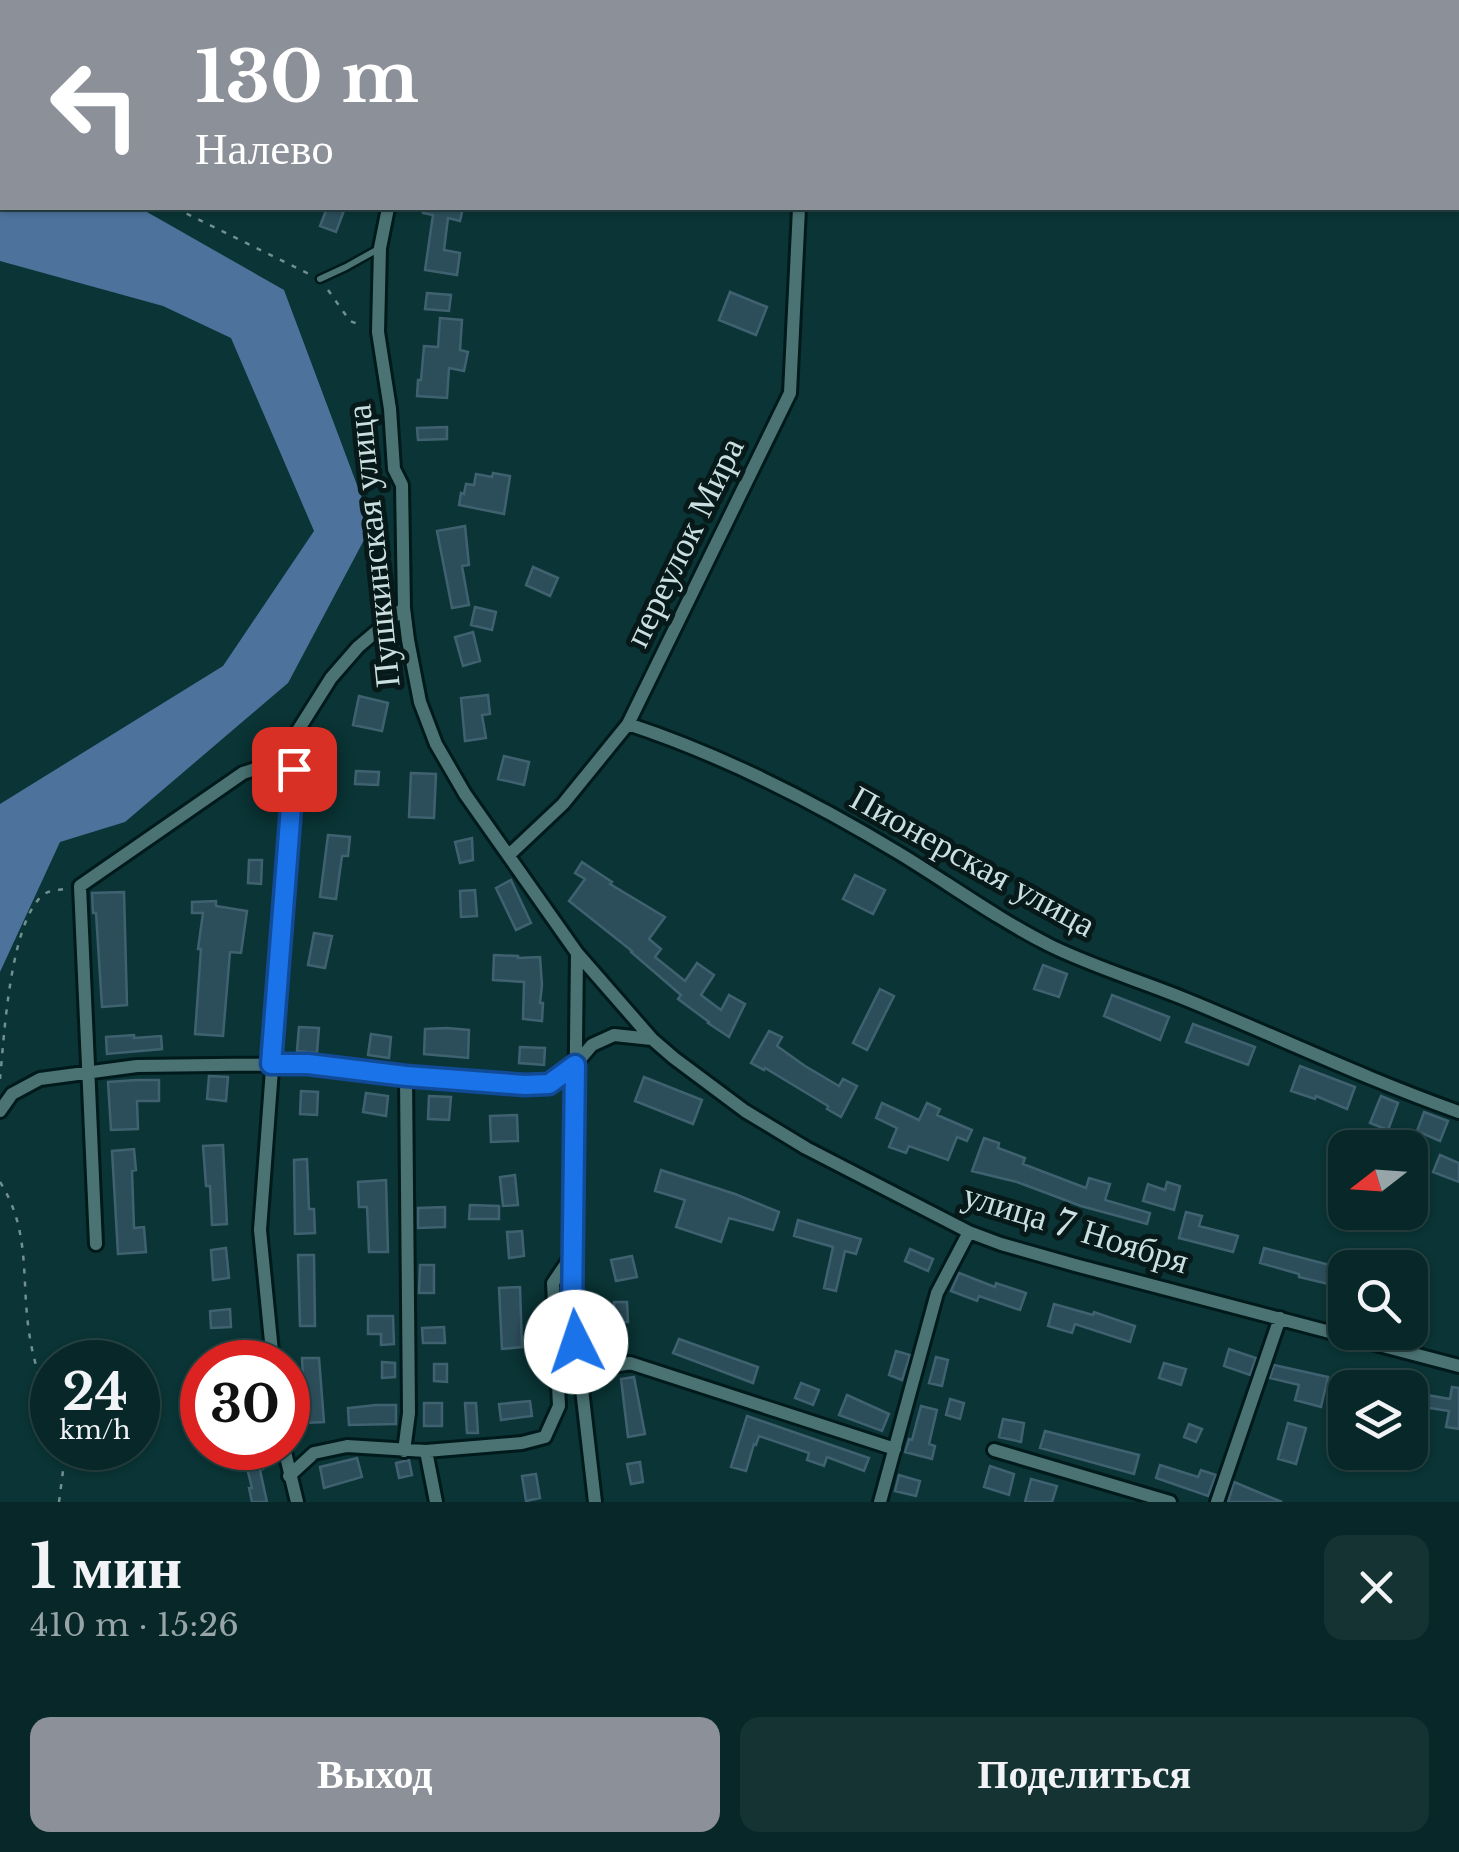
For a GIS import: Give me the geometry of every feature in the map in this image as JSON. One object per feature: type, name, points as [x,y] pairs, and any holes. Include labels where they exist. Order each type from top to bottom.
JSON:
[{"type":"street","name":"Пушкинская улица","points":[[388,210],[380,248],[378,332],[394,468],[402,485],[404,608],[420,702],[436,744],[465,794],[577,953]]},
{"type":"street","name":"переулок Мира","points":[[509,855],[563,804],[628,724],[790,392],[798,210]]},
{"type":"street","points":[[96,1244],[80,886],[243,773],[271,764],[297,732],[331,678],[358,647],[404,608]]},
{"type":"street","name":"Пионерская улица","points":[[628,724],[683,742],[764,778],[898,852],[1053,947],[1459,1112]]},
{"type":"street","points":[[271,1340],[260,1230],[297,732]]},
{"type":"street","points":[[577,953],[572,1311],[595,1502]]},
{"type":"street","name":"улица 7 Ноября","points":[[577,953],[652,1038],[746,1110],[968,1232],[1075,1265],[1459,1366]]},
{"type":"street","points":[[0,1110],[12,1094],[40,1079],[137,1066],[308,1064],[406,1076],[549,1084],[575,1065],[592,1045],[614,1035],[652,1038]]},
{"type":"street","points":[[404,1451],[409,1414],[406,1076]]},
{"type":"street","points":[[880,1502],[937,1293],[968,1232]]},
{"type":"street","points":[[289,1476],[314,1452],[347,1446],[426,1451],[546,1437],[559,1406],[554,1283],[574,1252]]},
{"type":"street","points":[[1217,1502],[1280,1318]]},
{"type":"street","points":[[580,1373],[630,1363],[895,1449]]},
{"type":"street","points":[[994,1450],[1170,1502]]},
{"type":"street","points":[[426,1451],[436,1502]]},
{"type":"street","points":[[288,1470],[297,1502]]},
{"type":"lane","points":[[320,279],[380,248]]},
{"type":"path","points":[[179,210],[320,279],[350,320],[378,332]]},
{"type":"path","points":[[0,1079],[6,1004],[21,933],[34,906],[46,893],[80,886]]},
{"type":"path","points":[[0,1182],[19,1224],[26,1260],[30,1340]]},
{"type":"path","points":[[59,1502],[63,1470]]},
{"type":"water","points":[[0,210],[144,210],[284,290],[372,525],[288,683],[125,822],[60,842],[0,972],[0,804],[223,666],[314,531],[231,338],[163,306],[0,261]]},
{"type":"building","points":[[326,210],[344,210],[336,232],[320,226]]},
{"type":"building","points":[[463,210],[460,221],[448,218],[444,250],[460,253],[457,275],[425,270],[433,215],[423,213]]},
{"type":"building","points":[[730,292],[767,307],[756,335],[719,320]]},
{"type":"building","points":[[427,293],[451,295],[449,311],[425,309]]},
{"type":"building","points":[[440,318],[462,320],[460,350],[468,352],[464,371],[449,368],[447,398],[417,396],[424,346],[438,347]]},
{"type":"building","points":[[447,427],[447,439],[418,440],[417,428]]},
{"type":"building","points":[[493,473],[510,476],[504,514],[459,505],[461,493],[464,494],[466,484],[474,485],[476,474],[492,477]]},
{"type":"building","points":[[465,526],[469,565],[462,566],[469,605],[452,608],[437,531]]},
{"type":"building","points":[[533,567],[558,578],[550,596],[526,585]]},
{"type":"building","points":[[475,607],[496,612],[492,630],[471,625]]},
{"type":"building","points":[[473,632],[480,661],[463,666],[455,637]]},
{"type":"building","points":[[488,695],[490,714],[482,715],[486,738],[465,741],[461,698]]},
{"type":"building","points":[[359,696],[388,703],[382,731],[353,725]]},
{"type":"building","points":[[504,756],[529,762],[524,785],[498,779]]},
{"type":"building","points":[[356,771],[379,772],[378,785],[355,784]]},
{"type":"building","points":[[411,773],[436,774],[434,818],[409,817]]},
{"type":"building","points":[[328,835],[350,837],[348,856],[342,856],[336,899],[320,897]]},
{"type":"building","points":[[472,838],[473,860],[460,863],[455,842]]},
{"type":"building","points":[[249,860],[262,860],[261,884],[248,883]]},
{"type":"building","points":[[582,862],[665,917],[649,939],[661,949],[655,957],[685,981],[697,963],[714,975],[701,995],[721,1010],[729,995],[745,1004],[729,1037],[678,999],[681,995],[569,901],[585,879],[575,873]]},
{"type":"building","points":[[855,875],[885,890],[873,914],[843,899]]},
{"type":"building","points":[[511,880],[531,923],[516,930],[496,888]]},
{"type":"building","points":[[475,890],[477,916],[461,917],[460,891]]},
{"type":"building","points":[[124,892],[127,1005],[102,1007],[92,893]]},
{"type":"building","points":[[216,901],[216,906],[247,911],[241,953],[230,952],[223,1036],[195,1034],[203,913],[192,913],[192,902]]},
{"type":"building","points":[[314,933],[332,936],[325,968],[308,965]]},
{"type":"building","points":[[494,955],[540,957],[542,1021],[523,1019],[524,982],[493,980]]},
{"type":"building","points":[[1043,965],[1067,974],[1059,997],[1034,989]]},
{"type":"building","points":[[880,989],[894,996],[867,1050],[853,1043]]},
{"type":"building","points":[[1112,995],[1169,1017],[1160,1040],[1104,1016]]},
{"type":"building","points":[[1193,1024],[1255,1047],[1248,1065],[1186,1042]]},
{"type":"building","points":[[299,1027],[319,1028],[317,1053],[297,1051]]},
{"type":"building","points":[[425,1029],[469,1030],[468,1058],[424,1054]]},
{"type":"building","points":[[769,1031],[782,1037],[777,1046],[805,1066],[839,1086],[843,1079],[857,1086],[841,1117],[751,1063]]},
{"type":"building","points":[[371,1034],[391,1037],[389,1058],[368,1055]]},
{"type":"building","points":[[161,1036],[162,1049],[107,1054],[106,1037]]},
{"type":"building","points":[[520,1047],[545,1048],[544,1065],[519,1063]]},
{"type":"building","points":[[1300,1066],[1355,1087],[1347,1109],[1291,1091]]},
{"type":"building","points":[[209,1076],[228,1077],[226,1101],[207,1099]]},
{"type":"building","points":[[644,1077],[702,1100],[693,1124],[635,1101]]},
{"type":"building","points":[[159,1080],[159,1101],[137,1101],[138,1129],[111,1130],[108,1082]]},
{"type":"building","points":[[301,1091],[318,1092],[317,1115],[300,1114]]},
{"type":"building","points":[[366,1093],[388,1096],[386,1116],[363,1112]]},
{"type":"building","points":[[429,1096],[451,1097],[449,1120],[428,1119]]},
{"type":"building","points":[[1381,1096],[1398,1103],[1388,1130],[1370,1123]]},
{"type":"building","points":[[882,1103],[919,1120],[927,1103],[940,1109],[937,1115],[972,1130],[967,1141],[957,1137],[948,1160],[909,1146],[906,1153],[889,1147],[897,1128],[876,1118]]},
{"type":"building","points":[[1424,1112],[1448,1121],[1440,1141],[1428,1136],[1428,1130],[1417,1130]]},
{"type":"building","points":[[517,1115],[518,1141],[491,1142],[490,1116]]},
{"type":"building","points":[[984,1138],[1025,1158],[1023,1164],[1086,1188],[1089,1178],[1110,1184],[1105,1200],[1150,1213],[1147,1224],[972,1171]]},
{"type":"building","points":[[223,1145],[227,1224],[212,1225],[203,1146]]},
{"type":"building","points":[[134,1149],[134,1228],[144,1227],[146,1252],[118,1254],[112,1151]]},
{"type":"building","points":[[1440,1155],[1459,1163],[1459,1182],[1433,1172]]},
{"type":"building","points":[[307,1159],[309,1209],[314,1209],[315,1233],[295,1234],[294,1160]]},
{"type":"building","points":[[661,1170],[779,1212],[773,1230],[729,1218],[721,1242],[676,1227],[685,1200],[655,1191]]},
{"type":"building","points":[[515,1175],[518,1205],[503,1206],[500,1177]]},
{"type":"building","points":[[386,1180],[388,1252],[369,1252],[367,1207],[359,1207],[358,1182]]},
{"type":"building","points":[[1167,1182],[1180,1186],[1174,1210],[1143,1201],[1148,1184],[1165,1190]]},
{"type":"building","points":[[470,1205],[499,1206],[499,1219],[469,1219]]},
{"type":"building","points":[[445,1207],[445,1227],[418,1228],[418,1208]]},
{"type":"building","points":[[1186,1212],[1202,1216],[1199,1226],[1238,1236],[1233,1252],[1179,1238]]},
{"type":"building","points":[[798,1220],[861,1239],[856,1254],[845,1251],[836,1291],[824,1288],[833,1247],[794,1236]]},
{"type":"building","points":[[522,1231],[524,1256],[509,1258],[507,1232]]},
{"type":"building","points":[[226,1248],[229,1278],[213,1280],[211,1250]]},
{"type":"building","points":[[1264,1248],[1328,1265],[1328,1284],[1299,1277],[1260,1263]]},
{"type":"building","points":[[910,1249],[933,1259],[928,1271],[905,1261]]},
{"type":"building","points":[[298,1255],[314,1255],[315,1326],[300,1326]]},
{"type":"building","points":[[632,1256],[637,1277],[616,1281],[611,1260]]},
{"type":"building","points":[[420,1265],[434,1265],[434,1293],[419,1293]]},
{"type":"building","points":[[959,1273],[995,1287],[996,1283],[1026,1293],[1020,1310],[951,1291]]},
{"type":"building","points":[[520,1287],[522,1347],[502,1349],[499,1288]]},
{"type":"building","points":[[614,1302],[627,1302],[628,1322],[615,1322]]},
{"type":"building","points":[[1054,1304],[1135,1326],[1130,1342],[1075,1324],[1072,1333],[1048,1326]]},
{"type":"building","points":[[230,1309],[231,1327],[211,1328],[210,1311]]},
{"type":"building","points":[[368,1316],[393,1316],[394,1344],[381,1345],[381,1334],[368,1334]]},
{"type":"building","points":[[444,1327],[445,1343],[423,1343],[422,1328]]},
{"type":"building","points":[[679,1339],[758,1367],[753,1383],[673,1353]]},
{"type":"building","points":[[1229,1349],[1256,1358],[1250,1375],[1224,1366]]},
{"type":"building","points":[[896,1351],[910,1355],[902,1380],[889,1375]]},
{"type":"building","points":[[936,1357],[948,1360],[942,1386],[929,1383]]},
{"type":"building","points":[[310,1358],[319,1358],[324,1422],[310,1423]]},
{"type":"building","points":[[382,1362],[395,1363],[395,1377],[382,1378]]},
{"type":"building","points":[[1164,1363],[1186,1369],[1181,1385],[1159,1378]]},
{"type":"building","points":[[434,1364],[447,1364],[447,1382],[434,1381]]},
{"type":"building","points":[[1274,1365],[1328,1377],[1321,1407],[1295,1400],[1299,1385],[1270,1378]]},
{"type":"building","points":[[634,1377],[645,1434],[628,1437],[621,1379]]},
{"type":"building","points":[[801,1383],[819,1390],[813,1405],[795,1398]]},
{"type":"building","points":[[1452,1387],[1459,1388],[1459,1429],[1446,1427],[1449,1411],[1428,1408],[1428,1395],[1450,1399]]},
{"type":"building","points":[[847,1395],[889,1414],[882,1431],[839,1415]]},
{"type":"building","points":[[950,1399],[964,1403],[960,1419],[946,1415]]},
{"type":"building","points":[[530,1401],[532,1416],[501,1420],[499,1404]]},
{"type":"building","points":[[424,1403],[442,1403],[442,1426],[424,1426]]},
{"type":"building","points":[[465,1403],[476,1403],[478,1433],[467,1433]]},
{"type":"building","points":[[396,1405],[396,1424],[349,1425],[348,1408]]},
{"type":"building","points":[[921,1406],[937,1410],[929,1444],[935,1446],[932,1459],[905,1452]]},
{"type":"building","points":[[747,1416],[869,1458],[864,1471],[827,1457],[824,1466],[807,1460],[809,1453],[759,1436],[746,1471],[731,1467]]},
{"type":"building","points":[[1003,1419],[1024,1423],[1021,1442],[999,1437]]},
{"type":"building","points":[[1288,1423],[1306,1428],[1296,1464],[1278,1459]]},
{"type":"building","points":[[1189,1424],[1202,1429],[1196,1442],[1184,1437]]},
{"type":"building","points":[[1045,1431],[1139,1455],[1134,1474],[1040,1448]]},
{"type":"building","points":[[357,1458],[362,1477],[324,1488],[320,1467]]},
{"type":"building","points":[[409,1460],[412,1475],[399,1478],[396,1463]]},
{"type":"building","points":[[640,1462],[643,1482],[631,1484],[627,1464]]},
{"type":"building","points":[[1160,1465],[1198,1477],[1201,1470],[1216,1475],[1208,1496],[1156,1478]]},
{"type":"building","points":[[990,1466],[1014,1474],[1009,1495],[984,1487]]},
{"type":"building","points":[[248,1470],[260,1470],[267,1502],[252,1502]]},
{"type":"building","points":[[536,1474],[540,1498],[526,1501],[522,1476]]},
{"type":"building","points":[[899,1475],[920,1481],[916,1496],[895,1491]]},
{"type":"building","points":[[1031,1479],[1057,1486],[1052,1502],[1025,1502]]},
{"type":"building","points":[[1234,1482],[1282,1502],[1228,1502]]},
{"type":"route","points":[[294,769],[271,1064],[308,1064],[525,1085],[549,1084],[575,1065],[572,1311],[576,1342]]}]
